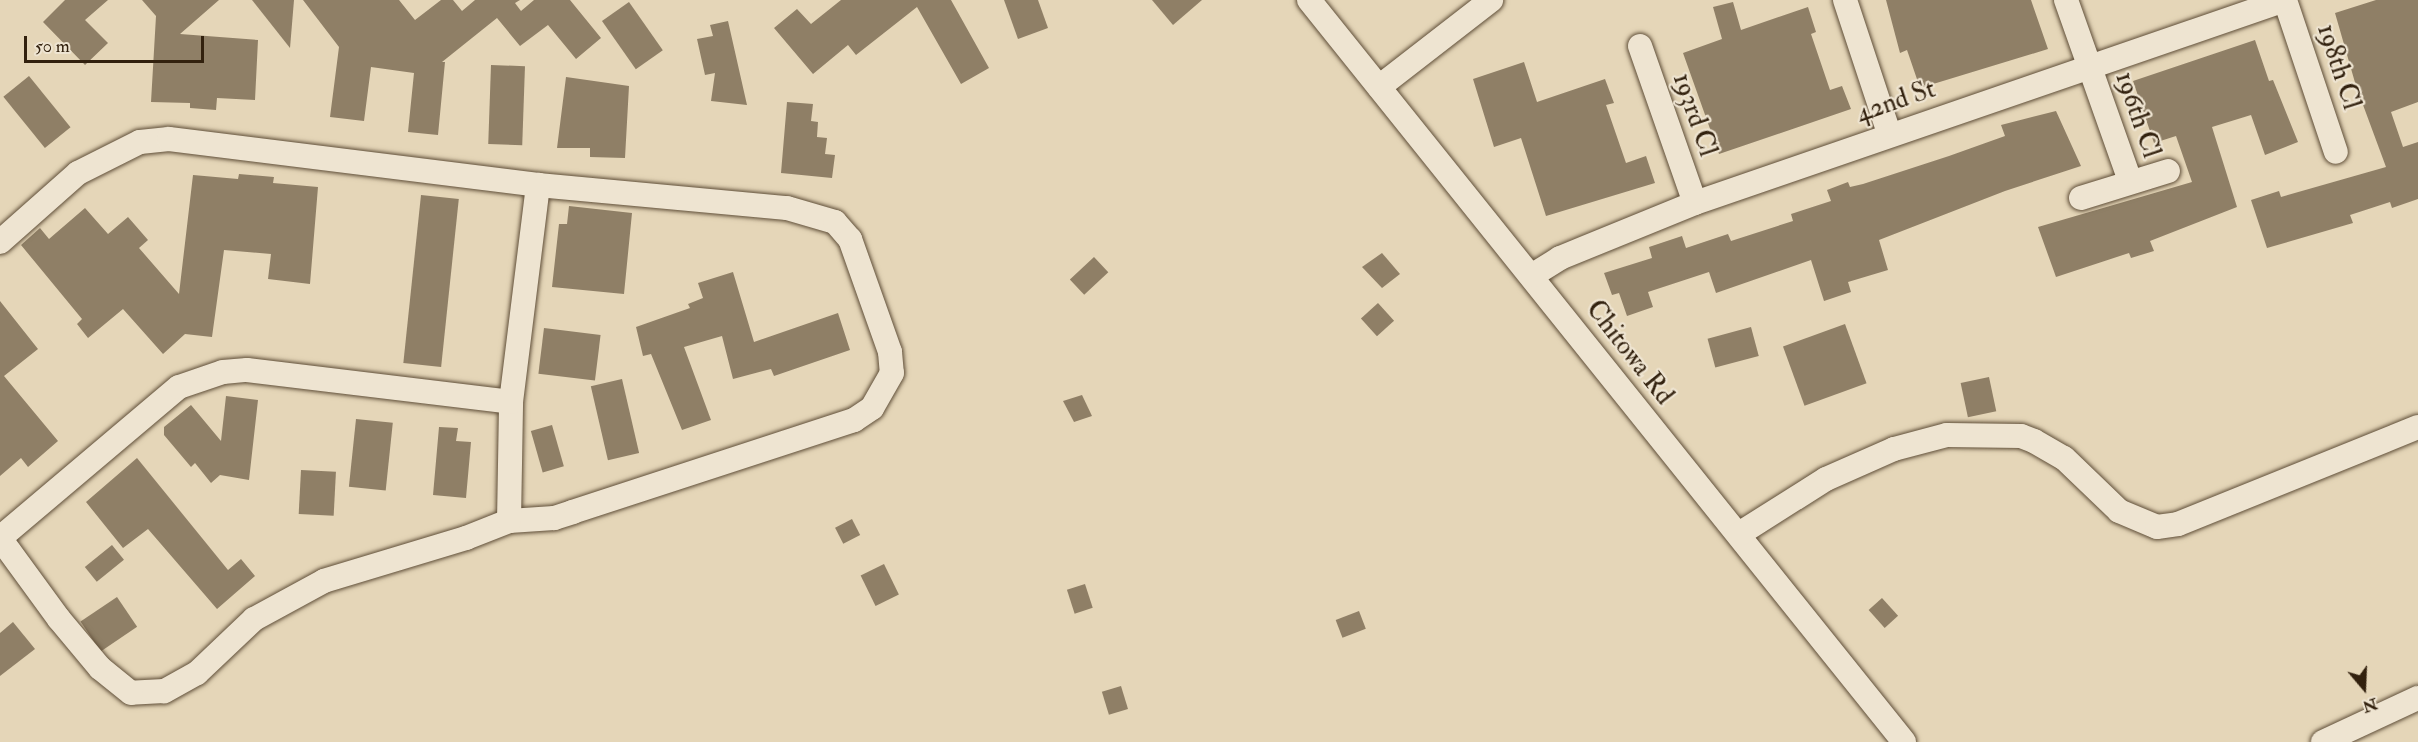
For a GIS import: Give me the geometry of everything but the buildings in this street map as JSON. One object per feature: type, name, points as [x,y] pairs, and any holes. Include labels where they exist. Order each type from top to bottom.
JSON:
[{"type":"street","name":"Chitowa Rd","points":[[1309,0],[1533,275],[1904,742]]},
{"type":"street","points":[[1379,87],[1491,0]]},
{"type":"street","points":[[1845,0],[1889,134]]},
{"type":"street","name":"196th Cl","points":[[2066,0],[2130,181]]},
{"type":"street","name":"42nd St","points":[[1533,275],[1560,258],[1695,203],[1889,134],[2091,68],[2285,0]]},
{"type":"street","name":"198th Cl","points":[[2285,0],[2336,152]]},
{"type":"street","name":"193rd Cl","points":[[1640,46],[1695,203]]},
{"type":"street","points":[[0,242],[78,173],[140,142],[169,139],[538,185],[787,208],[835,222],[859,256],[890,352],[892,373],[872,408],[854,420],[554,518],[508,521],[466,538],[304,590],[254,619],[197,673],[164,691],[145,694],[131,693],[100,668],[0,538],[179,387],[223,372],[248,370],[511,402]]},
{"type":"street","points":[[2081,198],[2168,171]]},
{"type":"street","points":[[508,521],[511,402],[538,185]]},
{"type":"street","points":[[1739,534],[1826,478],[1894,449],[1947,435],[2021,436],[2034,441],[2064,458],[2119,511],[2157,527],[2178,524],[2418,427]]},
{"type":"street","points":[[2323,742],[2418,698]]}]
